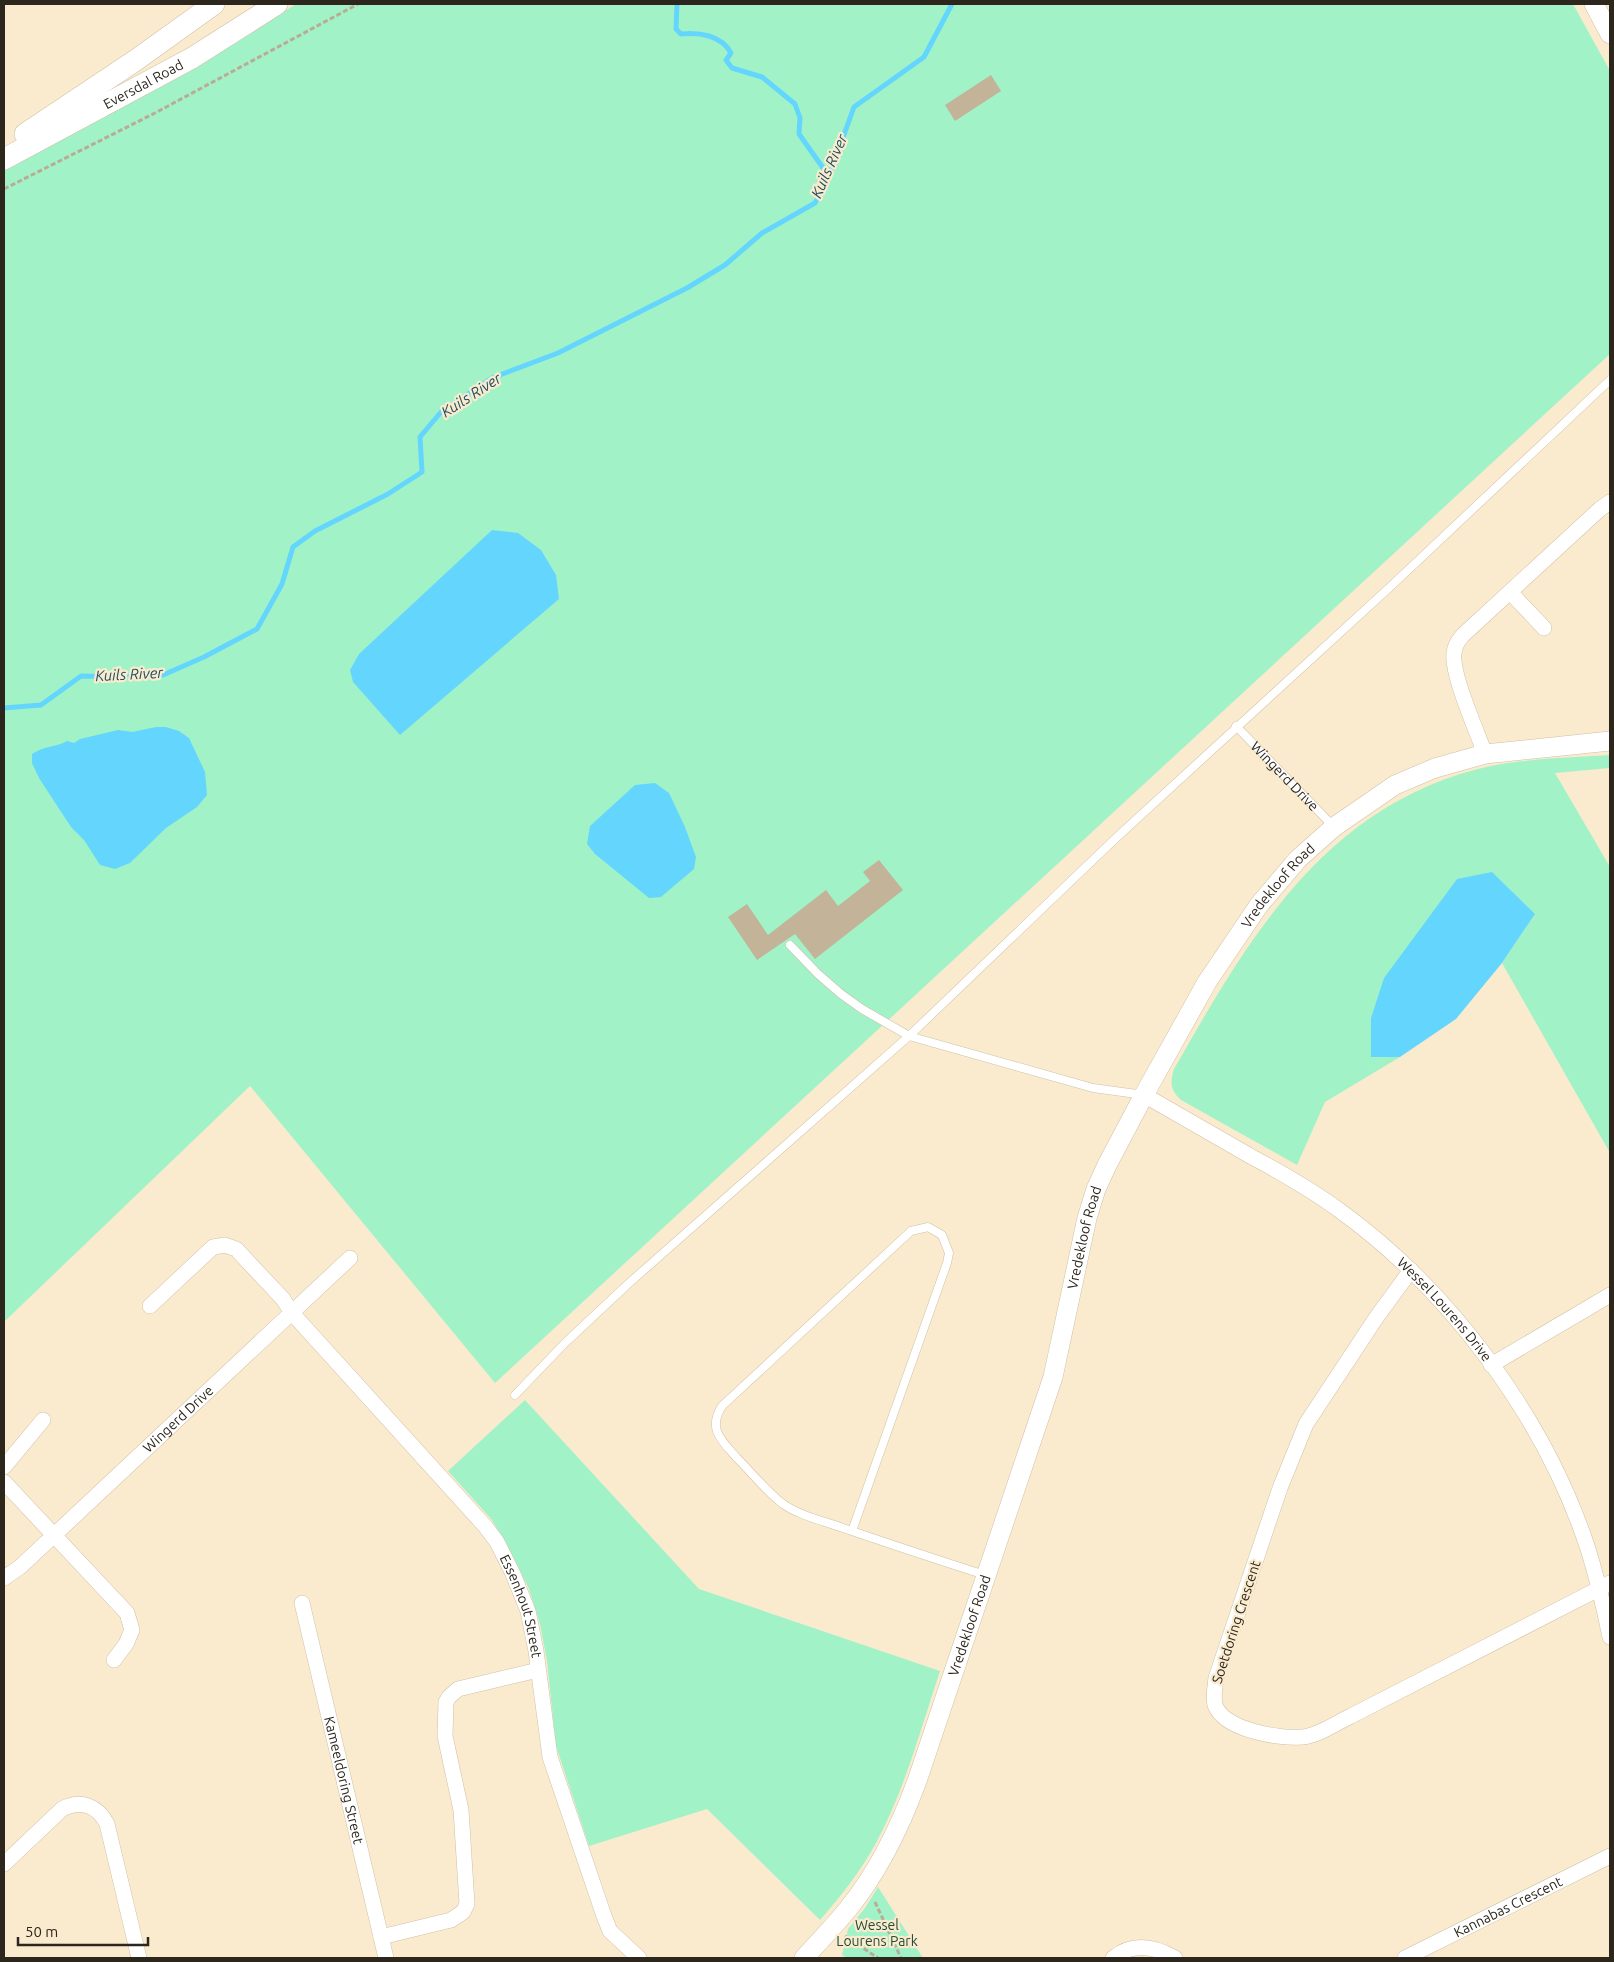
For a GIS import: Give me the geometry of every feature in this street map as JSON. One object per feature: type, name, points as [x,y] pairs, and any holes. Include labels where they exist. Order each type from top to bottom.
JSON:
[{"type":"main road","name":"Eversdal Road","points":[[4,148],[136,60],[214,4]]},
{"type":"main road","name":"Eversdal Road","points":[[4,159],[192,58],[277,4]]},
{"type":"street","points":[[1594,4],[1610,34]]},
{"type":"street","points":[[1485,754],[1455,670],[1454,654],[1456,644],[1462,635],[1610,502]]},
{"type":"street","points":[[1510,592],[1544,628]]},
{"type":"street","name":"Vredekloof Road","points":[[804,1958],[849,1908],[866,1884],[888,1848],[908,1804],[1053,1378],[1087,1218],[1096,1189],[1144,1095],[1207,982],[1259,905],[1298,859],[1334,827],[1381,794],[1407,779],[1451,762],[1485,754],[1610,742]]},
{"type":"street","name":"Wessel Lourens Drive","points":[[1144,1095],[1307,1188],[1371,1234],[1411,1270],[1453,1315],[1491,1365],[1535,1432],[1555,1470],[1605,1586],[1610,1637]]},
{"type":"street","name":"Essenhout Street","points":[[150,1306],[208,1251],[219,1245],[225,1245],[241,1252],[283,1299],[292,1313],[486,1526],[497,1542],[522,1592],[533,1631],[550,1757],[604,1916],[610,1931],[639,1958]]},
{"type":"street","name":"Wingerd Drive","points":[[4,1578],[13,1572],[350,1258]]},
{"type":"street","name":"Soetdoring Crescent","points":[[1411,1270],[1376,1318],[1306,1424],[1280,1488],[1216,1678],[1214,1695],[1216,1706],[1229,1721],[1242,1727],[1273,1736],[1303,1737],[1336,1723],[1605,1586]]},
{"type":"street","points":[[1491,1365],[1610,1295]]},
{"type":"street","points":[[4,1467],[42,1420]]},
{"type":"street","points":[[4,1482],[127,1612],[132,1630],[126,1644],[114,1660]]},
{"type":"street","name":"Kameeldoring Street","points":[[302,1603],[386,1958]]},
{"type":"street","points":[[381,1937],[452,1920],[463,1912],[467,1904],[461,1810],[445,1736],[444,1708],[449,1697],[458,1689],[538,1670]]},
{"type":"street","points":[[4,1864],[62,1809],[76,1804],[91,1806],[103,1816],[107,1824],[139,1958]]},
{"type":"street","name":"Kannabas Crescent","points":[[1406,1958],[1610,1856]]},
{"type":"street","points":[[1113,1958],[1126,1950],[1137,1947],[1151,1947],[1175,1958]]},
{"type":"lane","points":[[516,1395],[565,1344],[628,1284],[909,1036],[1116,837],[1390,587],[1610,380]]},
{"type":"lane","name":"Wingerd Drive","points":[[1236,726],[1334,827]]},
{"type":"lane","points":[[790,945],[818,974],[841,994],[862,1010],[909,1036],[1093,1088],[1144,1095]]},
{"type":"lane","points":[[852,1531],[947,1263],[949,1253],[942,1235],[928,1227],[911,1231],[722,1406],[715,1422],[717,1432],[723,1442],[770,1492],[784,1504],[801,1513],[852,1531],[987,1576]]},
{"type":"path","points":[[4,189],[155,112],[358,4]]},
{"type":"path","points":[[866,1884],[901,1958]]},
{"type":"path","points":[[832,1928],[878,1958]]},
{"type":"green space","points":[[296,4],[1573,4],[1610,71],[1610,354],[495,1383],[250,1086],[4,1322],[4,166]]},
{"type":"green space","points":[[1610,755],[1610,768],[1555,773],[1610,867],[1610,1153],[1502,963],[1535,914],[1371,1057],[1400,1057],[1325,1102],[1297,1165],[1177,1096],[1172,1086],[1174,1069],[1231,973],[1262,927],[1296,885],[1333,847],[1376,814],[1423,788],[1478,769],[1527,761]]},
{"type":"green space","points":[[525,1400],[699,1589],[940,1671],[896,1801],[876,1843],[857,1873],[820,1920],[707,1809],[589,1846],[556,1746],[547,1661],[540,1624],[529,1589],[492,1520],[448,1471]]},
{"type":"green space","name":"Wessel Lourens Park","points":[[878,1887],[923,1958],[847,1958],[842,1955],[848,1929],[865,1908]]},
{"type":"water","points":[[492,530],[518,533],[541,550],[556,575],[559,599],[400,735],[353,682],[350,670],[359,654]]},
{"type":"water","points":[[166,727],[179,731],[189,738],[205,772],[207,795],[197,807],[166,828],[130,863],[115,869],[100,865],[84,840],[71,827],[39,778],[32,763],[32,754],[41,749],[67,741],[74,743],[80,739],[118,730],[132,732]]},
{"type":"water","points":[[655,783],[669,793],[685,827],[696,857],[694,869],[661,897],[649,898],[595,854],[587,844],[590,826],[635,785]]},
{"type":"water","points":[[1492,872],[1535,914],[1502,963],[1456,1019],[1400,1057],[1371,1057],[1371,1018],[1384,978],[1457,879]]},
{"type":"building","points":[[991,75],[1001,91],[955,121],[945,105]]},
{"type":"building","points":[[879,860],[903,890],[815,959],[795,934],[757,960],[728,917],[747,904],[768,935],[826,890],[838,906],[870,881],[863,872]]},
{"type":"waterway","points":[[677,4],[676,29],[681,34],[702,34],[721,42],[731,53],[726,60],[732,68],[762,77],[795,104],[800,118],[799,134],[828,175]]},
{"type":"waterway","name":"Kuils River","points":[[4,708],[41,705],[81,676],[163,675],[204,657],[257,629],[282,584],[293,547],[315,531],[388,494],[422,472],[420,437],[441,412],[492,378],[558,353],[687,288],[725,265],[762,233],[815,203],[832,168],[854,107],[924,57],[952,4]]}]
